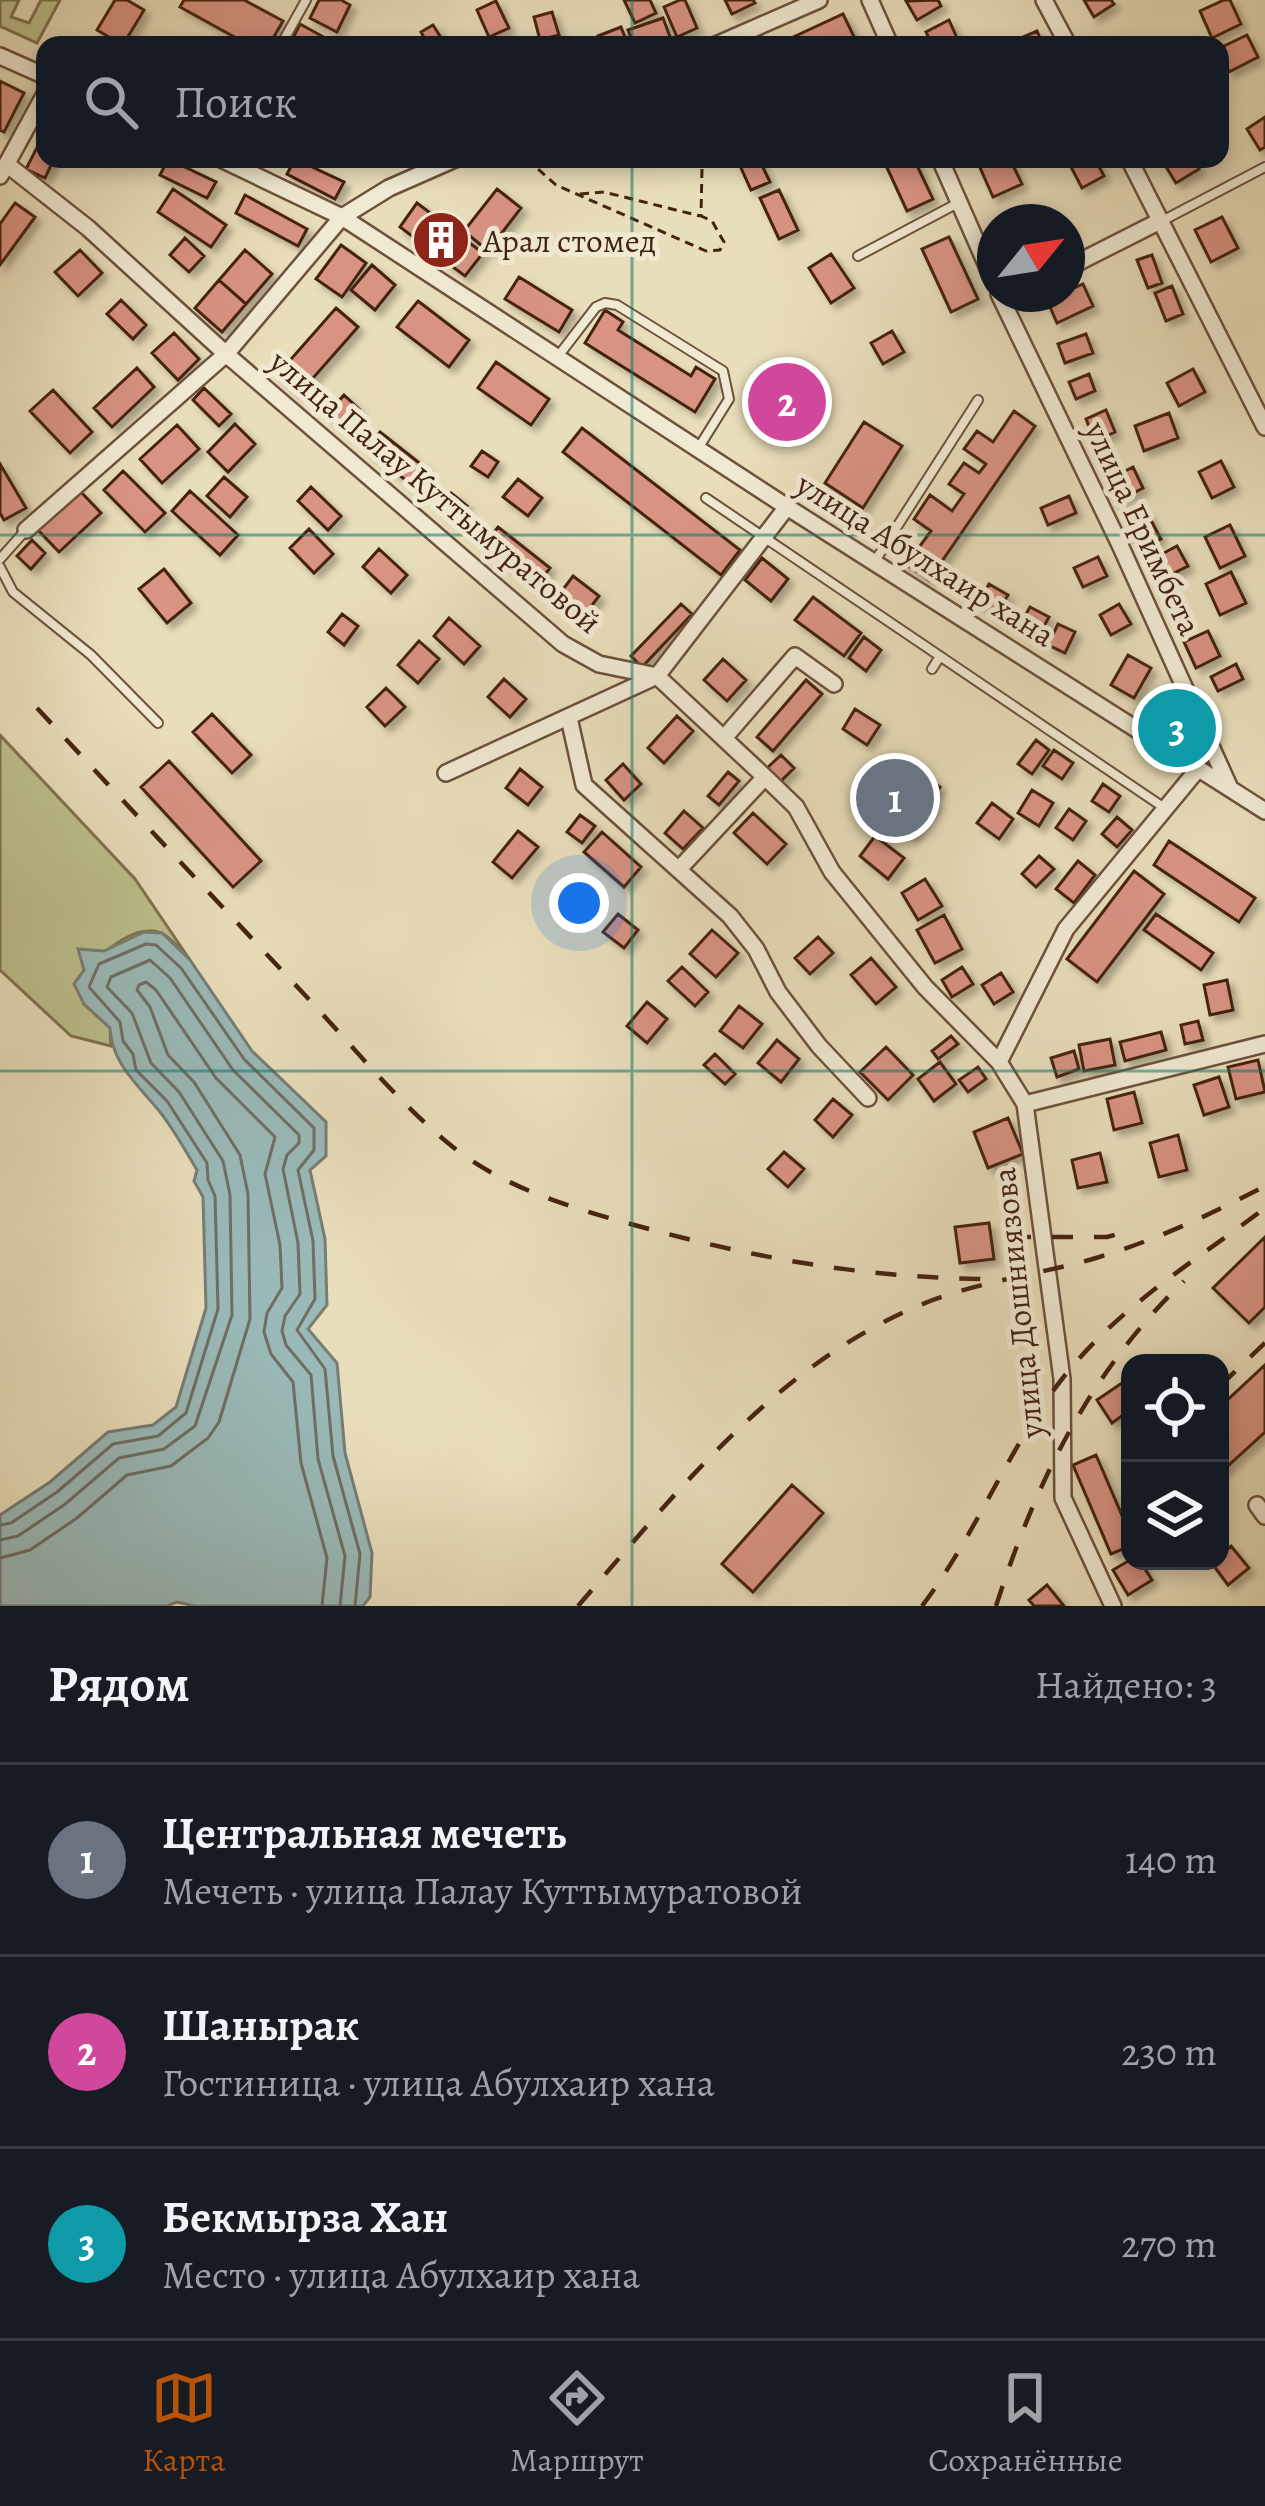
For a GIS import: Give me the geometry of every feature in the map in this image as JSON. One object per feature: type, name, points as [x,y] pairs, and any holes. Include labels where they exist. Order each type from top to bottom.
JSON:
[{"type":"street","points":[[737,36],[819,0]]},
{"type":"street","points":[[870,0],[886,36]]},
{"type":"street","points":[[1045,0],[1063,36]]},
{"type":"street","points":[[0,56],[36,72]]},
{"type":"street","points":[[4,171],[36,111]]},
{"type":"street","name":"улица Абулхаир хана","points":[[240,168],[343,217],[1265,811]]},
{"type":"street","points":[[26,530],[226,354],[343,217],[389,188],[435,168]]},
{"type":"street","name":"улица Еримбета","points":[[944,168],[977,241]]},
{"type":"street","points":[[1133,168],[1265,427]]},
{"type":"street","name":"улица Палау Куттымуратовой","points":[[4,171],[88,228],[226,354],[563,644],[599,664],[657,676]]},
{"type":"street","points":[[1085,259],[1158,222]]},
{"type":"street","name":"улица Еримбета","points":[[1010,312],[1230,789]]},
{"type":"street","points":[[446,773],[657,676],[787,507]]},
{"type":"street","points":[[724,738],[795,656],[834,684]]},
{"type":"street","points":[[657,676],[765,777],[680,868]]},
{"type":"street","points":[[569,718],[584,785],[680,868],[744,932],[778,992],[819,1046],[868,1098]]},
{"type":"street","points":[[999,1061],[1066,929],[1198,769]]},
{"type":"street","name":"улица Дошниязова","points":[[765,777],[796,807],[819,851],[925,987],[999,1061],[1025,1104],[1062,1379],[1063,1498],[1113,1606]]},
{"type":"street","points":[[1025,1104],[1265,1044]]},
{"type":"lane","points":[[286,36],[306,0]]},
{"type":"lane","points":[[1158,222],[1265,167]]},
{"type":"lane","points":[[858,256],[959,203]]},
{"type":"lane","points":[[558,357],[604,303],[617,305],[722,371],[729,399],[699,447]]},
{"type":"lane","points":[[874,562],[978,400]]},
{"type":"lane","points":[[706,498],[1166,809]]},
{"type":"lane","points":[[26,530],[0,563],[13,592],[91,655],[158,723]]},
{"type":"lane","points":[[932,669],[939,658]]},
{"type":"path","points":[[538,168],[578,195],[706,250],[720,250],[724,242],[712,221],[700,216],[604,192],[578,195]]},
{"type":"path","points":[[700,216],[701,168]]},
{"type":"green space","points":[[0,0],[19,0],[11,17],[29,23],[41,0],[60,0],[36,43],[0,26]]},
{"type":"green space","points":[[0,735],[135,879],[190,960],[161,933],[141,932],[119,942],[84,971],[84,1004],[110,1028],[111,1046],[71,1036],[0,970]]},
{"type":"water","points":[[144,932],[162,933],[190,960],[252,1051],[326,1122],[326,1156],[310,1170],[325,1239],[327,1305],[308,1329],[337,1363],[345,1453],[372,1553],[370,1597],[363,1606],[195,1606],[177,1602],[167,1606],[0,1606],[0,1515],[50,1482],[108,1432],[153,1425],[176,1407],[206,1308],[203,1197],[194,1181],[197,1170],[167,1121],[120,1061],[110,1028],[84,1004],[74,984],[84,970],[78,949],[104,951]]},
{"type":"building","points":[[115,0],[127,0],[144,10],[128,36],[107,36],[97,30]]},
{"type":"building","points":[[184,0],[244,0],[283,21],[274,36],[233,36],[180,7]]},
{"type":"building","points":[[319,0],[350,5],[337,32],[310,18]]},
{"type":"building","points":[[624,0],[650,0],[656,13],[635,23]]},
{"type":"building","points":[[685,0],[697,28],[677,36],[664,7]]},
{"type":"building","points":[[725,0],[753,0],[755,3],[732,14]]},
{"type":"building","points":[[938,0],[941,6],[917,20],[906,1]]},
{"type":"building","points":[[1084,0],[1111,0],[1114,4],[1094,17]]},
{"type":"building","points":[[1230,0],[1241,24],[1211,36],[1200,11]]},
{"type":"building","points":[[496,1],[509,28],[489,36],[477,10]]},
{"type":"building","points":[[552,12],[559,35],[539,36],[534,17]]},
{"type":"building","points":[[843,14],[854,36],[795,36]]},
{"type":"building","points":[[663,18],[670,36],[630,36],[628,30]]},
{"type":"building","points":[[949,20],[956,36],[928,36],[926,32]]},
{"type":"building","points":[[300,24],[322,36],[294,36]]},
{"type":"building","points":[[433,25],[440,36],[423,36],[421,32]]},
{"type":"building","points":[[621,27],[624,36],[598,36]]},
{"type":"building","points":[[1247,35],[1258,57],[1229,72],[1229,44]]},
{"type":"building","points":[[0,81],[24,93],[4,132],[0,130]]},
{"type":"building","points":[[1265,117],[1265,147],[1260,150],[1247,129]]},
{"type":"building","points":[[36,150],[36,168],[50,168],[45,178],[26,169]]},
{"type":"building","points":[[164,168],[187,168],[216,182],[207,198],[160,175]]},
{"type":"building","points":[[290,168],[314,168],[344,182],[335,199],[287,174]]},
{"type":"building","points":[[741,168],[763,168],[770,182],[751,190]]},
{"type":"building","points":[[887,168],[918,168],[933,199],[907,211]]},
{"type":"building","points":[[980,168],[1014,168],[1022,184],[993,197]]},
{"type":"building","points":[[1072,168],[1100,168],[1104,176],[1082,188]]},
{"type":"building","points":[[1167,168],[1198,168],[1199,169],[1176,183]]},
{"type":"building","points":[[173,189],[226,225],[211,247],[158,212]]},
{"type":"building","points":[[497,189],[521,208],[488,251],[464,231]]},
{"type":"building","points":[[779,190],[798,230],[779,239],[760,198]]},
{"type":"building","points":[[245,195],[307,229],[298,246],[236,213]]},
{"type":"building","points":[[15,203],[35,217],[0,265],[0,224]]},
{"type":"building","name":"Арал стомед","points":[[417,203],[483,253],[465,276],[400,227]]},
{"type":"building","points":[[1222,217],[1238,248],[1211,262],[1195,230]]},
{"type":"building","points":[[949,237],[977,299],[951,312],[922,249]]},
{"type":"building","points":[[185,238],[204,256],[189,272],[170,255]]},
{"type":"building","points":[[341,245],[366,263],[342,297],[316,279]]},
{"type":"building","points":[[80,250],[102,273],[78,296],[55,272]]},
{"type":"building","points":[[245,250],[272,274],[246,304],[219,280]]},
{"type":"building","points":[[831,254],[854,288],[831,303],[809,268]]},
{"type":"building","points":[[1152,255],[1162,283],[1148,288],[1137,260]]},
{"type":"building","points":[[372,265],[395,285],[375,310],[351,290]]},
{"type":"building","points":[[519,277],[572,310],[559,332],[505,299]]},
{"type":"building","points":[[219,280],[246,304],[222,332],[195,308]]},
{"type":"building","points":[[1172,286],[1183,314],[1166,321],[1155,293]]},
{"type":"building","points":[[121,300],[146,325],[133,339],[107,314]]},
{"type":"building","points":[[418,301],[469,340],[449,367],[397,327]]},
{"type":"building","points":[[336,308],[358,327],[299,394],[277,375]]},
{"type":"building","points":[[605,310],[623,322],[618,330],[691,376],[696,367],[715,379],[695,412],[585,343]]},
{"type":"building","points":[[1052,312],[1080,312],[1057,323]]},
{"type":"building","points":[[892,331],[904,352],[883,364],[871,343]]},
{"type":"building","points":[[174,333],[199,359],[178,380],[152,353]]},
{"type":"building","points":[[1086,334],[1093,353],[1065,363],[1058,344]]},
{"type":"building","points":[[496,362],[549,399],[531,425],[478,388]]},
{"type":"building","points":[[137,368],[154,387],[112,427],[94,408]]},
{"type":"building","points":[[1193,369],[1205,392],[1179,406],[1167,383]]},
{"type":"building","points":[[773,372],[822,405],[804,432],[755,399]]},
{"type":"building","points":[[1089,374],[1095,391],[1076,399],[1069,382]]},
{"type":"building","points":[[204,388],[231,414],[219,426],[193,400]]},
{"type":"building","points":[[53,390],[92,432],[70,453],[30,411]]},
{"type":"building","points":[[344,395],[359,409],[343,427],[327,414]]},
{"type":"building","points":[[1106,410],[1115,432],[1095,441],[1086,419]]},
{"type":"building","points":[[1014,411],[1035,426],[929,580],[897,558],[907,543],[917,550],[931,531],[914,519],[930,495],[952,511],[964,494],[949,484],[964,463],[979,473],[986,464],[964,449],[977,431],[993,442]]},
{"type":"building","points":[[1169,413],[1178,438],[1144,451],[1135,426]]},
{"type":"building","points":[[864,422],[902,446],[863,508],[825,483]]},
{"type":"building","points":[[235,424],[255,444],[228,472],[208,452]]},
{"type":"building","points":[[177,425],[199,449],[162,483],[140,459]]},
{"type":"building","points":[[582,428],[740,550],[721,575],[563,452]]},
{"type":"building","points":[[380,432],[427,469],[413,486],[366,449]]},
{"type":"building","points":[[482,451],[498,462],[488,477],[471,466]]},
{"type":"building","points":[[1221,461],[1234,487],[1212,498],[1199,472]]},
{"type":"building","points":[[0,464],[26,508],[4,520],[0,513]]},
{"type":"building","points":[[1133,467],[1143,488],[1116,502],[1106,481]]},
{"type":"building","points":[[123,471],[165,513],[145,532],[104,490]]},
{"type":"building","points":[[224,477],[247,497],[230,517],[207,496]]},
{"type":"building","points":[[518,479],[542,498],[528,516],[503,497]]},
{"type":"building","points":[[311,487],[341,516],[328,530],[298,501]]},
{"type":"building","points":[[80,491],[101,513],[59,552],[38,530]]},
{"type":"building","points":[[190,491],[238,535],[220,555],[172,511]]},
{"type":"building","points":[[451,493],[467,506],[454,521],[438,508]]},
{"type":"building","points":[[1069,496],[1076,513],[1048,525],[1041,508]]},
{"type":"building","points":[[1146,511],[1161,539],[1139,550],[1124,522]]},
{"type":"building","points":[[1230,525],[1245,556],[1220,568],[1205,537]]},
{"type":"building","points":[[498,527],[550,568],[536,586],[484,545]]},
{"type":"building","points":[[309,529],[333,554],[314,573],[290,548]]},
{"type":"building","points":[[32,540],[45,553],[31,569],[17,556]]},
{"type":"building","points":[[1177,546],[1188,566],[1156,582],[1145,563]]},
{"type":"building","points":[[379,549],[407,575],[391,593],[363,567]]},
{"type":"building","points":[[1098,557],[1107,576],[1083,587],[1074,568]]},
{"type":"building","points":[[762,558],[788,579],[771,601],[745,580]]},
{"type":"building","points":[[164,569],[191,603],[167,623],[139,589]]},
{"type":"building","points":[[1231,572],[1246,603],[1220,615],[1206,584]]},
{"type":"building","points":[[573,576],[599,596],[581,620],[555,600]]},
{"type":"building","points":[[989,584],[1008,595],[997,614],[978,603]]},
{"type":"building","points":[[813,597],[861,633],[844,656],[795,620]]},
{"type":"building","points":[[681,604],[692,614],[642,667],[631,656]]},
{"type":"building","points":[[1119,604],[1131,624],[1111,635],[1100,615]]},
{"type":"building","points":[[1030,607],[1049,617],[1038,637],[1019,627]]},
{"type":"building","points":[[342,614],[358,626],[344,645],[328,632]]},
{"type":"building","points":[[449,618],[480,646],[464,664],[434,636]]},
{"type":"building","points":[[1058,624],[1075,632],[1065,653],[1048,645]]},
{"type":"building","points":[[1208,631],[1220,656],[1196,668],[1184,642]]},
{"type":"building","points":[[864,637],[881,650],[866,671],[849,658]]},
{"type":"building","points":[[419,641],[439,659],[418,683],[398,665]]},
{"type":"building","points":[[1128,655],[1151,668],[1134,698],[1111,685]]},
{"type":"building","points":[[723,659],[746,680],[727,701],[704,680]]},
{"type":"building","points":[[1236,664],[1243,679],[1218,691],[1211,677]]},
{"type":"building","points":[[504,679],[526,699],[510,717],[488,697]]},
{"type":"building","points":[[806,680],[822,694],[773,751],[757,737]]},
{"type":"building","points":[[386,688],[405,707],[385,726],[367,707]]},
{"type":"building","points":[[855,709],[880,725],[867,745],[843,729]]},
{"type":"building","points":[[212,714],[251,755],[232,773],[193,732]]},
{"type":"building","points":[[677,716],[693,731],[664,763],[648,748]]},
{"type":"building","points":[[1036,740],[1049,750],[1032,774],[1018,764]]},
{"type":"building","points":[[1054,750],[1073,763],[1062,779],[1043,766]]},
{"type":"building","points":[[781,755],[794,768],[780,782],[767,768]]},
{"type":"building","points":[[169,761],[261,861],[233,887],[141,787]]},
{"type":"building","points":[[880,761],[908,781],[916,770],[940,787],[931,800],[936,803],[912,836],[855,796]]},
{"type":"building","points":[[623,764],[641,784],[624,800],[606,780]]},
{"type":"building","points":[[520,769],[542,787],[528,805],[506,788]]},
{"type":"building","points":[[728,772],[739,781],[719,805],[708,796]]},
{"type":"building","points":[[1103,784],[1120,796],[1109,812],[1092,801]]},
{"type":"building","points":[[1032,790],[1053,803],[1039,826],[1018,813]]},
{"type":"building","points":[[992,803],[1013,819],[999,839],[977,823]]},
{"type":"building","points":[[1069,809],[1086,821],[1073,840],[1056,828]]},
{"type":"building","points":[[684,811],[703,828],[683,849],[665,833]]},
{"type":"building","points":[[753,813],[786,844],[767,864],[734,833]]},
{"type":"building","points":[[580,815],[595,826],[582,843],[567,832]]},
{"type":"building","points":[[1117,817],[1132,830],[1117,847],[1102,834]]},
{"type":"building","points":[[518,831],[538,847],[512,878],[493,862]]},
{"type":"building","points":[[602,832],[641,867],[624,887],[584,852]]},
{"type":"building","points":[[875,836],[904,858],[888,879],[860,856]]},
{"type":"building","points":[[1169,841],[1255,898],[1239,922],[1154,865]]},
{"type":"building","points":[[1039,856],[1054,869],[1036,887],[1022,874]]},
{"type":"building","points":[[1078,861],[1095,875],[1074,903],[1056,889]]},
{"type":"building","points":[[1134,871],[1164,894],[1097,982],[1067,959]]},
{"type":"building","points":[[925,879],[942,906],[918,920],[902,893]]},
{"type":"building","points":[[618,914],[638,930],[624,948],[603,932]]},
{"type":"building","points":[[1156,914],[1213,953],[1201,970],[1144,930]]},
{"type":"building","points":[[1156,914],[1213,953],[1201,970],[1144,930]]},
{"type":"building","points":[[944,915],[962,949],[935,963],[917,930]]},
{"type":"building","points":[[712,930],[738,953],[716,977],[690,954]]},
{"type":"building","points":[[818,937],[833,953],[810,974],[795,958]]},
{"type":"building","points":[[871,958],[896,987],[876,1004],[851,975]]},
{"type":"building","points":[[682,967],[708,992],[695,1006],[668,981]]},
{"type":"building","points":[[962,967],[973,984],[952,997],[942,980]]},
{"type":"building","points":[[1001,973],[1013,992],[994,1004],[982,985]]},
{"type":"building","points":[[1227,980],[1233,1010],[1210,1015],[1204,985]]},
{"type":"building","points":[[647,1002],[667,1019],[647,1043],[627,1026]]},
{"type":"building","points":[[739,1006],[762,1024],[743,1048],[720,1031]]},
{"type":"building","points":[[1198,1021],[1203,1040],[1185,1044],[1181,1025]]},
{"type":"building","points":[[1161,1032],[1166,1050],[1125,1061],[1120,1042]]},
{"type":"building","points":[[951,1036],[958,1044],[938,1059],[932,1051]]},
{"type":"building","points":[[1110,1039],[1115,1065],[1084,1071],[1079,1045]]},
{"type":"building","points":[[777,1040],[799,1059],[781,1082],[758,1063]]},
{"type":"building","points":[[886,1047],[913,1075],[888,1100],[860,1072]]},
{"type":"building","points":[[1074,1051],[1079,1069],[1057,1077],[1051,1058]]},
{"type":"building","points":[[715,1054],[735,1074],[725,1084],[704,1065]]},
{"type":"building","points":[[1258,1060],[1265,1092],[1236,1099],[1228,1067]]},
{"type":"building","points":[[940,1062],[956,1084],[934,1101],[918,1079]]},
{"type":"building","points":[[978,1067],[986,1079],[968,1092],[959,1080]]},
{"type":"building","points":[[1219,1077],[1229,1107],[1204,1115],[1194,1085]]},
{"type":"building","points":[[1134,1092],[1142,1123],[1114,1130],[1107,1099]]},
{"type":"building","points":[[833,1099],[852,1115],[833,1137],[815,1120]]},
{"type":"building","points":[[1008,1118],[1023,1154],[988,1168],[974,1132]]},
{"type":"building","points":[[1178,1135],[1187,1170],[1159,1177],[1150,1143]]},
{"type":"building","points":[[784,1152],[804,1169],[788,1187],[768,1169]]},
{"type":"building","points":[[1100,1153],[1107,1182],[1078,1188],[1072,1160]]},
{"type":"building","points":[[989,1223],[994,1259],[960,1263],[955,1227]]},
{"type":"building","points":[[1265,1237],[1265,1307],[1249,1323],[1213,1288]]},
{"type":"building","points":[[1265,1365],[1265,1432],[1229,1465],[1229,1462],[1229,1399]]},
{"type":"building","points":[[1121,1384],[1121,1416],[1112,1423],[1097,1400]]},
{"type":"building","points":[[1096,1455],[1121,1513],[1121,1550],[1111,1554],[1073,1465]]},
{"type":"building","points":[[792,1485],[823,1513],[753,1592],[722,1564]]},
{"type":"building","points":[[1229,1548],[1249,1568],[1228,1585],[1217,1570],[1229,1570]]},
{"type":"building","points":[[1121,1565],[1121,1570],[1146,1570],[1152,1580],[1128,1595],[1113,1570]]},
{"type":"building","points":[[1047,1585],[1064,1606],[1034,1606],[1029,1600]]},
{"type":"railway","points":[[37,708],[392,1090],[469,1159],[539,1195],[683,1238],[859,1271],[995,1279]]},
{"type":"railway","points":[[578,1606],[728,1439],[814,1366],[860,1335],[956,1292],[1140,1243],[1265,1186]]},
{"type":"railway","points":[[922,1606],[1042,1406],[1084,1353],[1158,1287],[1265,1208]]},
{"type":"railway","points":[[1010,1237],[1107,1237],[1133,1230]]},
{"type":"railway","points":[[996,1606],[1029,1516],[1069,1432],[1120,1353],[1184,1281]]},
{"type":"railway","points":[[1229,1377],[1265,1343]]},
{"type":"place","name":"Арал стомед","points":[[441,240]]},
{"type":"place","name":"Шанырак","points":[[787,402]]},
{"type":"place","name":"Бекмырза Хан","points":[[1177,728]]},
{"type":"place","name":"Центральная мечеть","points":[[895,798]]}]
